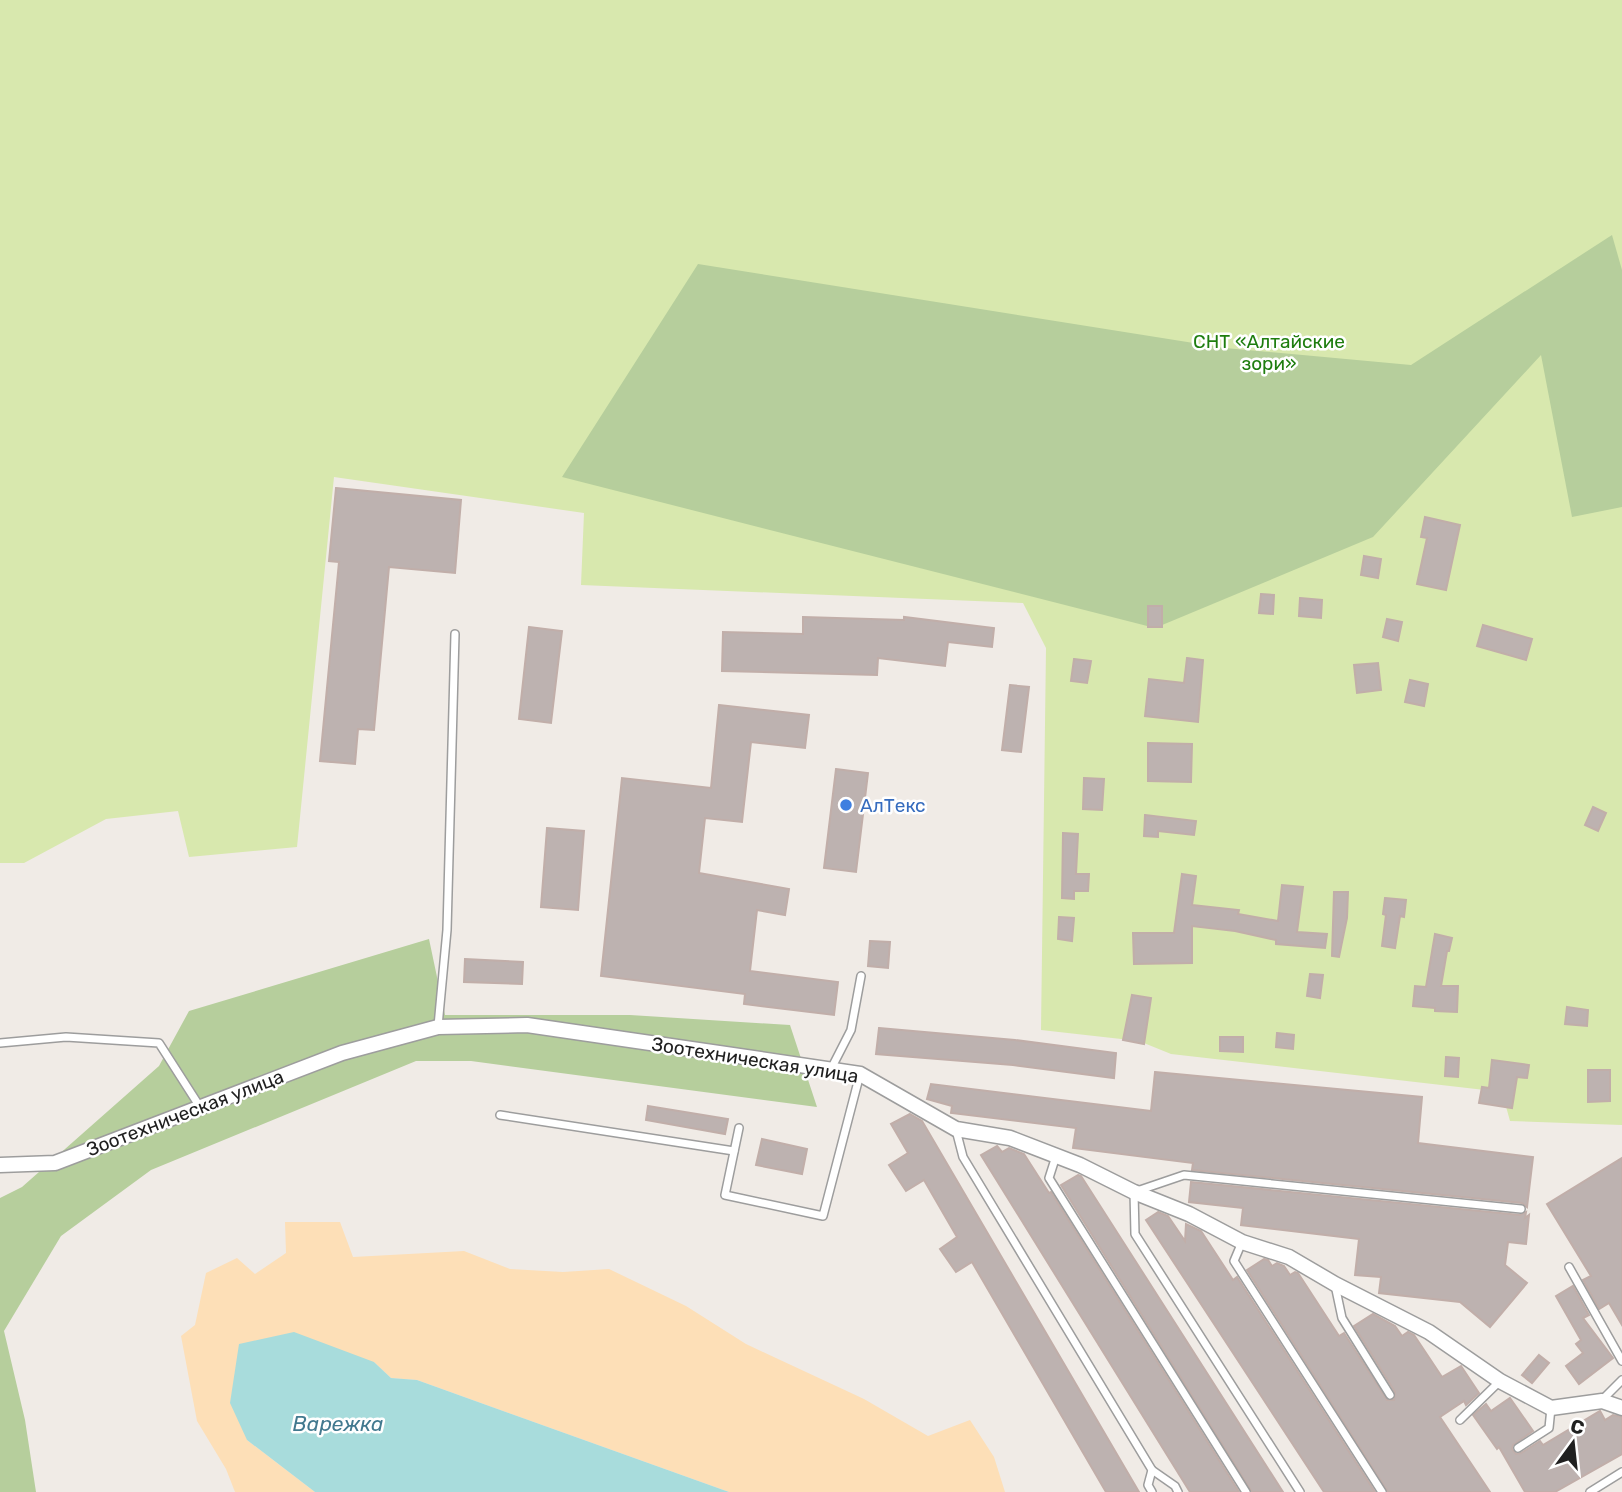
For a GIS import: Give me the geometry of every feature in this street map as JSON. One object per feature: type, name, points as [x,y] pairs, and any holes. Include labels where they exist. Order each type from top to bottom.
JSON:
[{"type":"street","name":"Зоотехническая улица","points":[[0,1165],[55,1163],[342,1053],[438,1027],[527,1025],[860,1074],[956,1129],[1010,1138],[1189,1214],[1242,1242],[1289,1257],[1429,1332],[1500,1381],[1551,1408]]},
{"type":"street","points":[[1551,1408],[1602,1401],[1622,1408]]},
{"type":"lane","points":[[438,1027],[447,930],[455,634]]},
{"type":"lane","points":[[830,1070],[851,1030],[861,976]]},
{"type":"lane","points":[[0,1043],[66,1037],[159,1043],[200,1108]]},
{"type":"lane","points":[[739,1128],[725,1195],[823,1216],[860,1074]]},
{"type":"lane","points":[[500,1115],[734,1151]]},
{"type":"lane","points":[[956,1129],[963,1157],[1152,1471],[1174,1486],[1178,1492]]},
{"type":"lane","points":[[1056,1156],[1049,1178],[1246,1492]]},
{"type":"lane","points":[[1300,1492],[1135,1234],[1134,1192],[1184,1175],[1521,1209]]},
{"type":"lane","points":[[1242,1242],[1234,1261],[1382,1492]]},
{"type":"lane","points":[[1569,1267],[1622,1361]]},
{"type":"lane","points":[[1335,1284],[1342,1318],[1390,1395]]},
{"type":"lane","points":[[1602,1401],[1622,1380]]},
{"type":"lane","points":[[1460,1420],[1500,1381]]},
{"type":"lane","points":[[1518,1448],[1549,1429],[1551,1408]]},
{"type":"lane","points":[[1152,1471],[1148,1485],[1152,1492]]},
{"type":"lane","points":[[1590,1492],[1622,1472]]},
{"type":"green space","name":"СНТ «Алтайские зори»","points":[[0,0],[1622,0],[1622,1125],[1510,1121],[1502,1092],[1171,1054],[1139,1041],[1041,1030],[1046,648],[1023,603],[581,585],[584,513],[334,477],[297,847],[189,857],[178,811],[106,819],[24,863],[0,863]]},
{"type":"green space","points":[[1612,235],[1622,270],[1622,507],[1572,517],[1541,355],[1373,537],[1155,628],[562,477],[698,264],[1225,348],[1411,365]]},
{"type":"green space","points":[[429,939],[445,1015],[630,1015],[790,1025],[817,1107],[471,1061],[416,1061],[151,1170],[61,1236],[4,1331],[25,1420],[36,1492],[0,1492],[0,1198],[22,1187],[159,1066],[189,1011]]},
{"type":"sand","points":[[285,1222],[340,1222],[353,1257],[464,1251],[510,1269],[563,1272],[609,1269],[686,1306],[746,1344],[864,1399],[928,1436],[970,1420],[994,1457],[1005,1492],[729,1492],[417,1380],[391,1378],[374,1362],[247,1440],[315,1492],[235,1492],[226,1469],[197,1421],[181,1336],[195,1325],[206,1273],[237,1258],[255,1274],[286,1253]]},
{"type":"water","name":"Варежка","points":[[294,1332],[374,1362],[391,1378],[417,1380],[729,1492],[315,1492],[247,1440],[230,1403],[239,1344]]},
{"type":"building","points":[[336,488],[461,500],[455,573],[389,567],[374,730],[358,729],[355,764],[320,761],[339,562],[329,561]]},
{"type":"building","points":[[1425,517],[1460,525],[1446,590],[1417,584],[1427,538],[1421,537]]},
{"type":"building","points":[[1364,556],[1381,559],[1378,578],[1361,575]]},
{"type":"building","points":[[1261,594],[1274,595],[1273,614],[1259,613]]},
{"type":"building","points":[[1300,598],[1322,600],[1321,618],[1299,616]]},
{"type":"building","points":[[1148,606],[1162,606],[1162,627],[1148,627]]},
{"type":"building","points":[[803,617],[904,620],[904,617],[994,628],[992,647],[948,642],[945,666],[878,658],[877,675],[722,671],[723,632],[803,634]]},
{"type":"building","points":[[1387,619],[1402,622],[1398,641],[1383,637]]},
{"type":"building","points":[[1483,625],[1532,639],[1526,660],[1477,646]]},
{"type":"building","points":[[529,627],[562,631],[551,723],[519,719]]},
{"type":"building","points":[[1187,658],[1203,660],[1198,722],[1145,716],[1149,679],[1184,683]]},
{"type":"building","points":[[1074,659],[1091,661],[1087,683],[1071,681]]},
{"type":"building","points":[[1378,663],[1381,690],[1357,693],[1354,665]]},
{"type":"building","points":[[1410,680],[1428,684],[1424,706],[1405,702]]},
{"type":"building","points":[[1010,685],[1029,687],[1021,752],[1002,750]]},
{"type":"building","points":[[719,705],[809,715],[805,748],[751,742],[742,822],[705,818],[699,873],[789,889],[785,915],[757,910],[750,971],[838,982],[834,1015],[744,1004],[745,994],[601,976],[622,778],[711,788]]},
{"type":"building","points":[[1148,743],[1192,744],[1191,782],[1148,781]]},
{"type":"building","points":[[836,769],[868,773],[856,872],[824,868]]},
{"type":"building","points":[[1084,778],[1104,779],[1102,810],[1083,809]]},
{"type":"building","points":[[1593,807],[1606,813],[1598,831],[1585,825]]},
{"type":"building","points":[[1145,815],[1196,821],[1194,835],[1158,831],[1158,837],[1144,836]]},
{"type":"building","points":[[547,828],[584,831],[578,910],[541,907]]},
{"type":"building","points":[[1063,833],[1078,834],[1076,874],[1089,874],[1088,891],[1074,891],[1074,899],[1062,898]]},
{"type":"building","points":[[1182,874],[1196,876],[1192,905],[1239,910],[1238,914],[1278,921],[1282,885],[1303,887],[1297,932],[1327,934],[1325,948],[1276,944],[1276,940],[1235,931],[1192,926],[1192,963],[1134,964],[1133,933],[1174,933]]},
{"type":"building","points":[[1334,892],[1348,892],[1347,918],[1339,957],[1332,956]]},
{"type":"building","points":[[1385,898],[1406,900],[1404,917],[1400,916],[1395,948],[1382,946]]},
{"type":"building","points":[[1059,917],[1074,918],[1072,941],[1058,939]]},
{"type":"building","points":[[1435,934],[1452,938],[1441,986],[1458,986],[1457,1012],[1413,1006],[1415,986],[1426,987]]},
{"type":"building","points":[[870,941],[890,942],[888,968],[868,966]]},
{"type":"building","points":[[465,959],[523,962],[522,984],[464,982]]},
{"type":"building","points":[[1310,974],[1323,975],[1320,998],[1307,996]]},
{"type":"building","points":[[1132,995],[1151,998],[1144,1044],[1123,1040]]},
{"type":"building","points":[[1567,1007],[1588,1010],[1587,1026],[1565,1024]]},
{"type":"building","points":[[879,1028],[1015,1040],[1116,1053],[1114,1078],[1013,1065],[876,1054]]},
{"type":"building","points":[[1277,1033],[1294,1035],[1293,1049],[1276,1047]]},
{"type":"building","points":[[1220,1037],[1243,1037],[1243,1052],[1220,1051]]},
{"type":"building","points":[[1446,1057],[1459,1058],[1458,1077],[1445,1076]]},
{"type":"building","points":[[1492,1060],[1529,1065],[1527,1078],[1517,1077],[1512,1108],[1479,1103],[1482,1087],[1489,1088]]},
{"type":"building","points":[[1588,1070],[1610,1070],[1610,1101],[1588,1102]]},
{"type":"building","points":[[1155,1072],[1422,1097],[1418,1143],[1533,1157],[1527,1207],[1522,1203],[1192,1170],[1193,1163],[1073,1148],[1076,1128],[951,1113],[952,1106],[927,1099],[931,1084],[1151,1111]]},
{"type":"building","points":[[648,1106],[728,1119],[725,1134],[646,1120]]},
{"type":"building","points":[[910,1114],[922,1121],[1139,1492],[1106,1492],[972,1262],[956,1272],[940,1249],[957,1237],[924,1180],[906,1191],[889,1165],[908,1153],[891,1124]]},
{"type":"building","points":[[762,1139],[807,1149],[802,1174],[756,1165]]},
{"type":"building","points":[[997,1146],[1002,1152],[1009,1148],[1024,1154],[1049,1193],[1051,1192],[1239,1492],[1190,1492],[981,1155]]},
{"type":"building","points":[[1622,1158],[1622,1325],[1609,1303],[1599,1309],[1583,1280],[1591,1276],[1547,1204]]},
{"type":"building","points":[[1078,1175],[1283,1492],[1252,1492],[1061,1185]]},
{"type":"building","points":[[1191,1182],[1520,1215],[1526,1212],[1525,1218],[1529,1215],[1526,1244],[1508,1242],[1505,1265],[1527,1283],[1490,1327],[1460,1302],[1379,1293],[1381,1277],[1355,1275],[1359,1239],[1241,1225],[1243,1208],[1189,1202]]},
{"type":"building","points":[[1158,1212],[1168,1216],[1185,1241],[1186,1224],[1201,1231],[1233,1280],[1237,1277],[1375,1492],[1324,1492],[1146,1220]]},
{"type":"building","points":[[1264,1259],[1272,1266],[1277,1263],[1284,1266],[1290,1275],[1298,1273],[1339,1336],[1344,1333],[1387,1400],[1394,1400],[1395,1392],[1354,1326],[1373,1314],[1395,1326],[1402,1336],[1408,1332],[1414,1335],[1442,1377],[1461,1366],[1479,1393],[1466,1405],[1464,1401],[1440,1417],[1490,1492],[1388,1492],[1247,1270]]},
{"type":"building","points":[[1573,1286],[1589,1315],[1583,1318],[1613,1358],[1579,1384],[1566,1366],[1583,1353],[1576,1344],[1581,1340],[1556,1296]]},
{"type":"building","points":[[1539,1355],[1549,1363],[1532,1383],[1522,1375]]},
{"type":"building","points":[[1510,1398],[1533,1431],[1513,1445],[1512,1449],[1516,1454],[1540,1441],[1543,1445],[1600,1411],[1605,1420],[1613,1415],[1622,1417],[1622,1454],[1555,1492],[1525,1492],[1499,1447],[1497,1449],[1473,1415],[1486,1404],[1491,1411]]},
{"type":"place","name":"АлТекс","points":[[846,805]]}]
